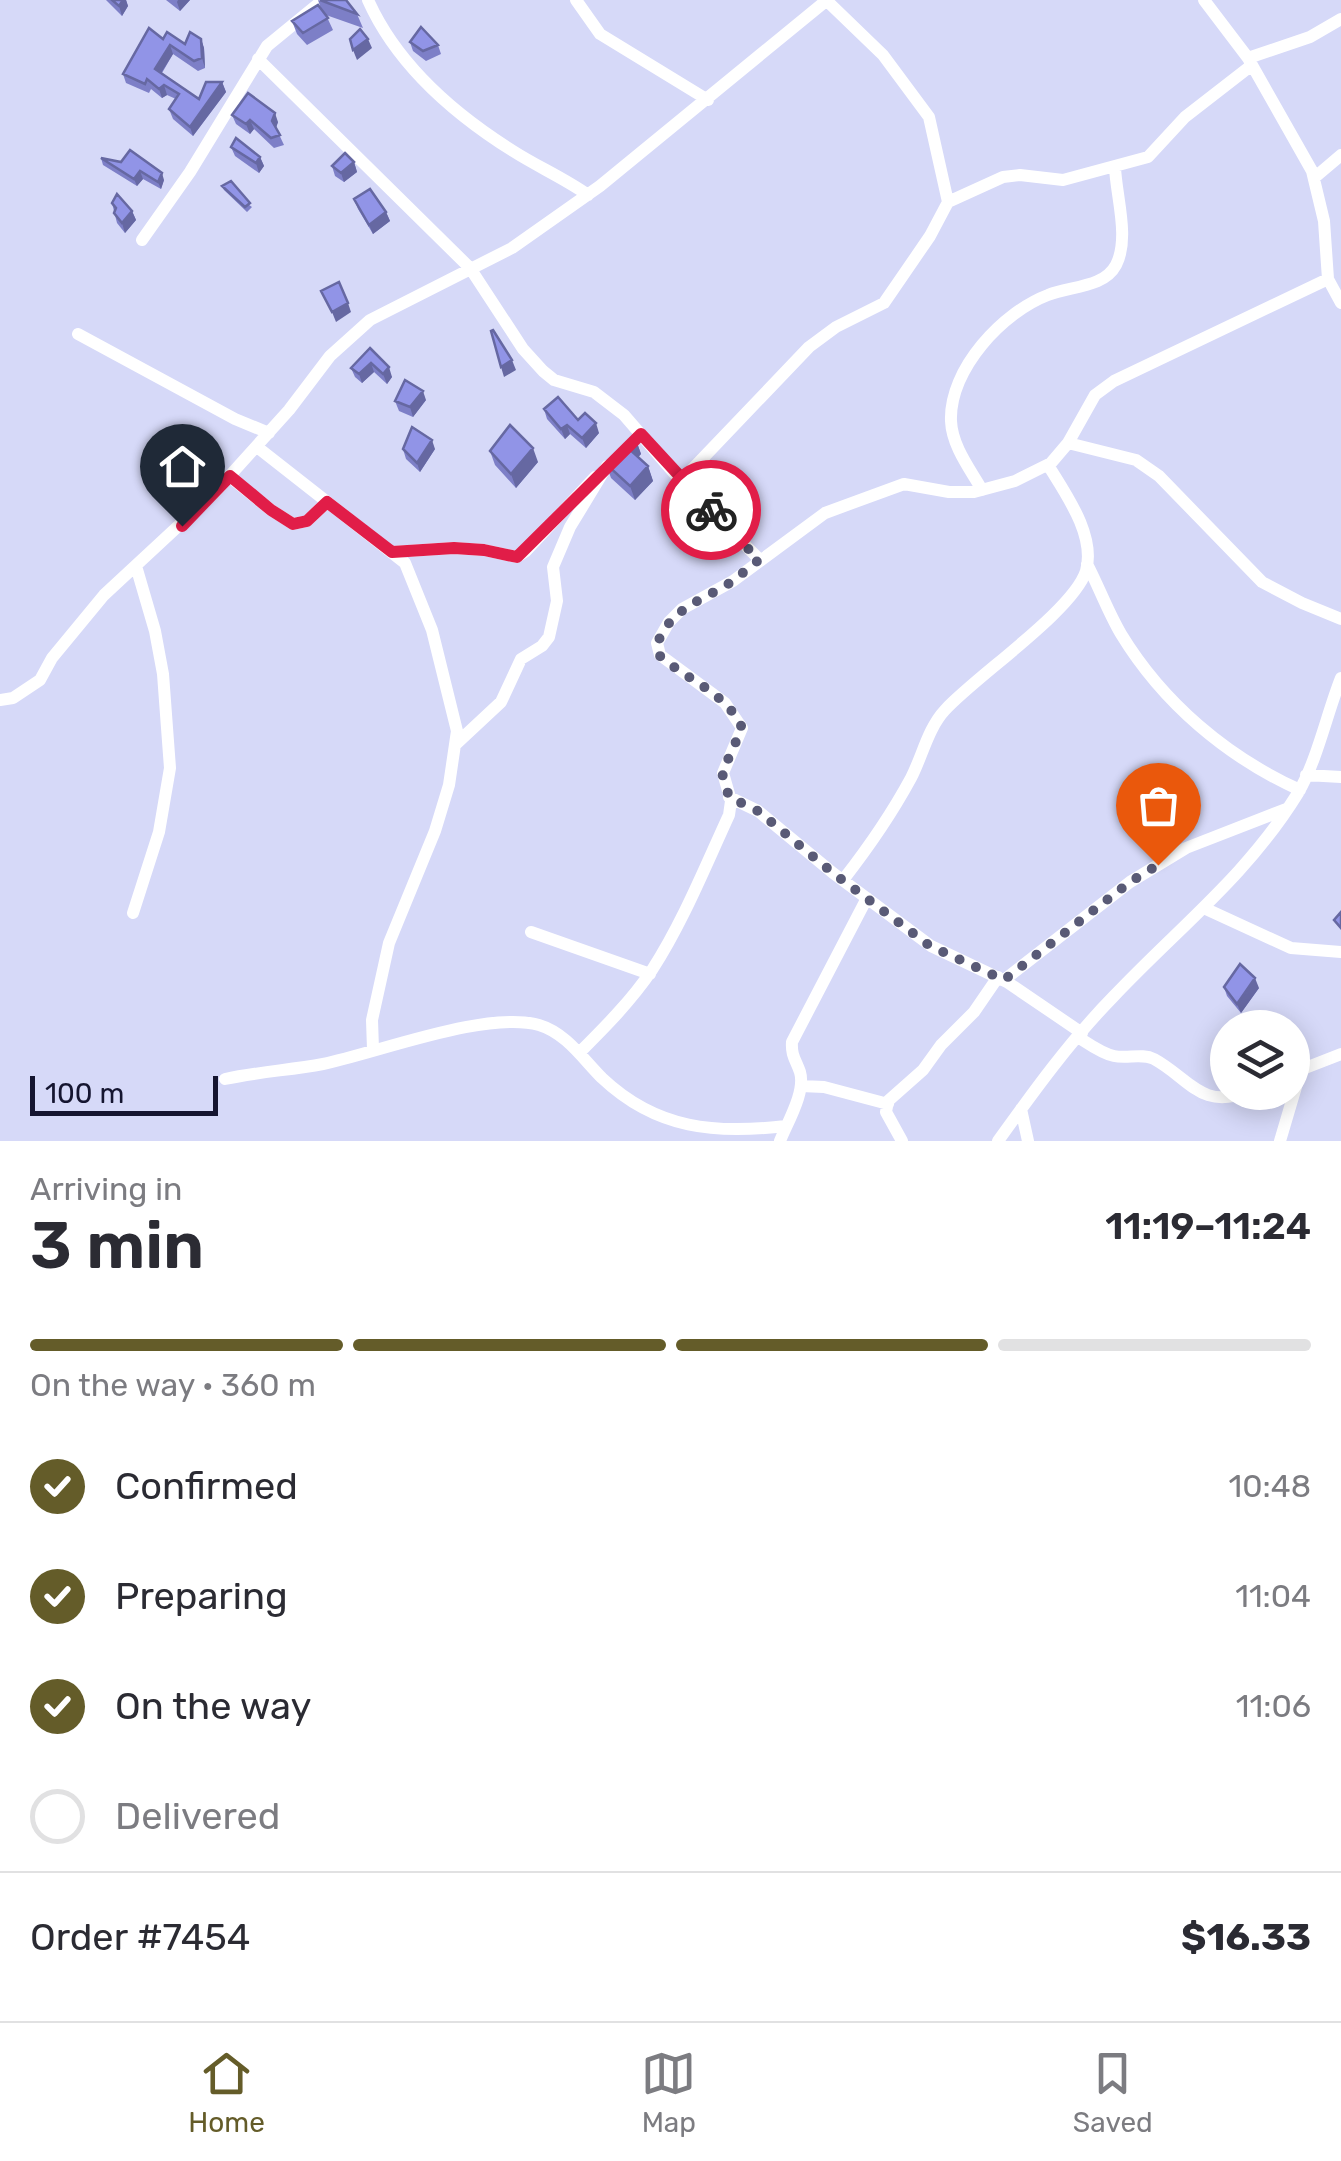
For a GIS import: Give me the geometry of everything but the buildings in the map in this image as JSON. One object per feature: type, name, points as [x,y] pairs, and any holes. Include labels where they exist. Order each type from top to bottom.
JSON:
[{"type":"street","points":[[142,240],[190,172],[258,59],[292,23],[323,0]]},
{"type":"street","points":[[368,0],[388,38],[439,96],[516,154],[588,195]]},
{"type":"street","points":[[576,0],[600,34],[708,100]]},
{"type":"street","points":[[0,700],[13,698],[40,680],[75,628],[230,476],[330,356],[370,320],[512,248],[588,195],[827,0],[882,55],[929,117],[948,202]]},
{"type":"street","points":[[1204,0],[1250,62],[1314,178],[1324,221],[1328,278],[1341,303]]},
{"type":"street","points":[[681,481],[809,347],[836,327],[884,303],[948,202],[1003,178],[1020,175],[1063,180],[1148,158],[1185,117],[1250,62],[1310,37],[1341,19]]},
{"type":"street","points":[[258,59],[470,268],[522,349],[543,371],[554,380],[594,392],[624,415],[636,438],[759,560]]},
{"type":"street","points":[[1314,178],[1341,155]]},
{"type":"street","points":[[982,490],[960,452],[951,423],[953,401],[984,341],[1012,314],[1048,295],[1104,279],[1114,270],[1121,242],[1115,167]]},
{"type":"street","points":[[579,1053],[615,1018],[650,974],[675,932],[729,815],[722,773],[742,728],[726,703],[660,656],[658,642],[669,622],[682,610],[733,581],[825,512],[904,484],[948,492],[982,490],[1048,465],[1068,443],[1095,394],[1114,381],[1328,278]]},
{"type":"street","points":[[78,334],[235,419],[269,433]]},
{"type":"street","points":[[1068,443],[1136,460],[1159,476],[1262,582],[1341,619]]},
{"type":"street","points":[[256,448],[392,552],[411,573],[432,630],[457,731],[449,785],[435,831],[389,943],[372,1020],[373,1049]]},
{"type":"street","points":[[392,552],[454,548],[517,557],[611,462],[570,527],[554,567],[557,602],[548,637],[542,646],[521,659],[500,702],[456,744]]},
{"type":"street","points":[[843,880],[893,810],[936,721],[1038,628],[1086,572],[1082,529],[1048,465]]},
{"type":"street","points":[[230,476],[293,524],[307,521],[327,502]]},
{"type":"street","points":[[1086,562],[1121,634],[1168,697],[1220,742],[1269,776],[1300,790]]},
{"type":"street","points":[[134,913],[159,832],[170,768],[163,674],[136,566]]},
{"type":"street","points":[[998,1141],[1080,1035],[1139,970],[1242,869],[1300,790],[1341,678]]},
{"type":"street","points":[[1306,775],[1341,778]]},
{"type":"street","points":[[729,797],[758,811],[930,946],[1001,979],[1117,1057],[1153,1058],[1181,1082],[1210,1097]]},
{"type":"street","points":[[902,1141],[886,1112],[888,1104],[1001,979],[1130,882],[1186,848],[1286,809]]},
{"type":"street","points":[[780,1141],[801,1086],[792,1042],[867,898]]},
{"type":"street","points":[[1206,908],[1291,948],[1341,952]]},
{"type":"street","points":[[531,932],[650,974]]},
{"type":"street","points":[[225,1079],[263,1070],[321,1064],[373,1049],[512,1022],[539,1026],[561,1036],[628,1098],[694,1134],[786,1126]]},
{"type":"street","points":[[1310,1066],[1341,1054]]},
{"type":"street","points":[[801,1086],[824,1087],[888,1104]]},
{"type":"street","points":[[1021,1110],[1028,1141]]},
{"type":"street","points":[[1280,1141],[1287,1110]]},
{"type":"way so far","points":[[711,510],[759,560],[733,581],[682,610],[669,622],[658,642],[660,656],[726,703],[737,716],[742,728],[722,773],[729,797],[758,811],[930,946],[1004,980],[1036,952],[1158,865]]},
{"type":"route","points":[[182,526],[230,476],[293,524],[307,521],[327,502],[392,552],[454,548],[517,557],[641,434],[711,510]]}]
